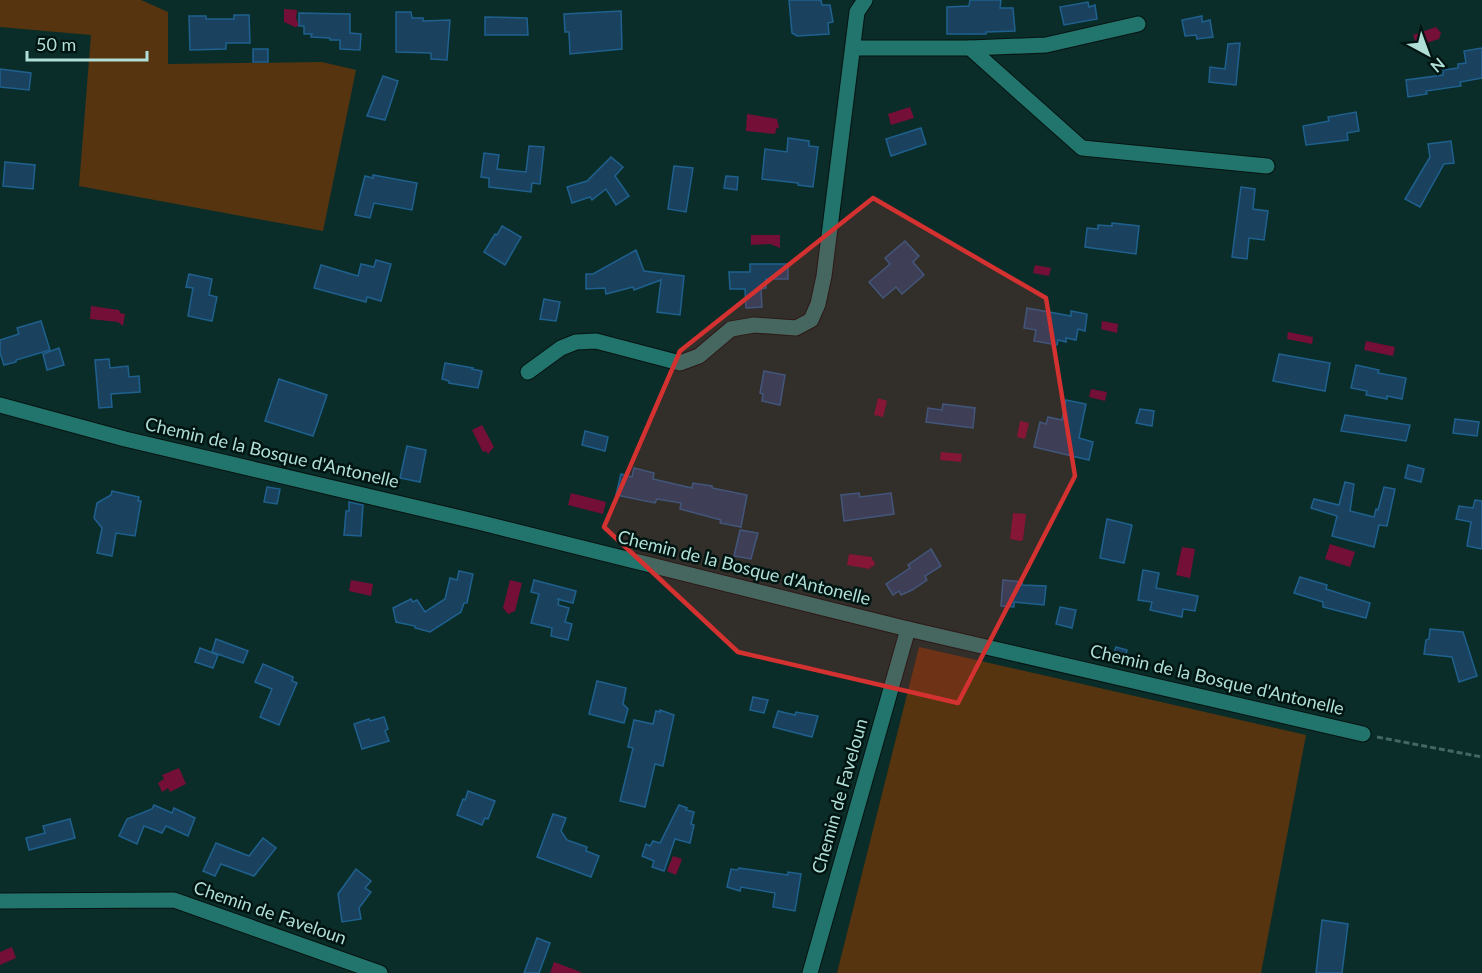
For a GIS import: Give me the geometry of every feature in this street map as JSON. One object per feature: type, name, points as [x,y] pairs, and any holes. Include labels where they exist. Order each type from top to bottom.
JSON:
[{"type":"street","points":[[528,372],[561,348],[576,342],[596,341],[680,363],[699,356],[731,329],[754,326],[796,328],[811,320],[818,304],[824,276],[857,12],[865,0]]},
{"type":"street","points":[[853,48],[969,48],[1046,45],[1138,24]]},
{"type":"street","points":[[969,48],[1083,148],[1267,166]]},
{"type":"street","name":"Chemin de la Bosque d'Antonelle","points":[[0,405],[125,439],[478,522],[908,629],[1363,734]]},
{"type":"street","name":"Chemin de Faveloun","points":[[810,973],[908,629]]},
{"type":"street","name":"Chemin de Faveloun","points":[[0,901],[174,900],[380,973]]},
{"type":"path","name":"Chemin de la Bosque d'Antonelle","points":[[1363,734],[1482,757]]},
{"type":"highlighted area","points":[[873,198],[1046,298],[1075,476],[958,703],[738,652],[604,527],[680,351]]},
{"type":"shaded area","points":[[0,0],[141,0],[168,12],[168,64],[322,62],[356,70],[323,231],[79,186],[91,35],[0,27]]},
{"type":"shaded area","points":[[284,9],[297,10],[296,18],[299,26],[295,27],[284,22]]},
{"type":"shaded area","points":[[1436,27],[1441,33],[1439,39],[1417,46],[1413,35]]},
{"type":"shaded area","points":[[910,107],[914,118],[891,125],[888,114]]},
{"type":"shaded area","points":[[747,114],[777,119],[779,127],[775,134],[746,131]]},
{"type":"shaded area","points":[[751,235],[780,235],[780,248],[770,244],[751,245]]},
{"type":"shaded area","points":[[1035,265],[1051,268],[1049,276],[1033,273]]},
{"type":"shaded area","points":[[91,306],[119,310],[120,313],[125,314],[123,326],[118,322],[90,319]]},
{"type":"shaded area","points":[[1102,321],[1118,324],[1117,333],[1101,329]]},
{"type":"shaded area","points":[[1288,332],[1313,337],[1312,344],[1287,339]]},
{"type":"shaded area","points":[[1366,341],[1395,347],[1393,356],[1364,350]]},
{"type":"shaded area","points":[[1091,389],[1107,392],[1105,401],[1089,397]]},
{"type":"shaded area","points":[[878,398],[887,401],[883,417],[874,415]]},
{"type":"shaded area","points":[[1020,421],[1029,423],[1025,439],[1017,437]]},
{"type":"shaded area","points":[[482,425],[494,447],[488,454],[486,451],[483,452],[472,430]]},
{"type":"shaded area","points":[[941,452],[962,454],[961,462],[940,460]]},
{"type":"shaded area","points":[[571,493],[606,502],[603,514],[568,505]]},
{"type":"shaded area","points":[[1013,513],[1026,514],[1023,540],[1020,541],[1010,539]]},
{"type":"shaded area","points":[[1330,544],[1355,552],[1350,567],[1325,559]]},
{"type":"shaded area","points":[[1182,547],[1195,549],[1190,578],[1176,575]]},
{"type":"shaded area","points":[[849,554],[872,557],[875,565],[870,569],[847,565]]},
{"type":"shaded area","points":[[351,580],[373,584],[371,596],[349,591]]},
{"type":"shaded area","points":[[510,580],[522,583],[515,611],[508,614],[503,608]]},
{"type":"shaded area","points":[[919,647],[1306,735],[1261,973],[837,973]]},
{"type":"shaded area","points":[[179,768],[186,784],[170,792],[168,788],[162,792],[158,783],[164,779],[162,775]]},
{"type":"shaded area","points":[[673,856],[682,859],[676,875],[667,871]]},
{"type":"shaded area","points":[[12,947],[16,958],[0,965],[0,952]]},
{"type":"shaded area","points":[[554,962],[581,972],[550,973]]},
{"type":"building","points":[[789,0],[821,0],[822,5],[830,5],[833,22],[828,23],[829,34],[797,36],[792,33]]},
{"type":"building","points":[[970,0],[1001,0],[1000,8],[1013,8],[1015,31],[947,34],[947,7],[969,6]]},
{"type":"building","points":[[1088,2],[1089,7],[1095,5],[1097,19],[1064,25],[1060,7]]},
{"type":"building","points":[[621,11],[622,49],[570,54],[569,32],[565,32],[564,14]]},
{"type":"building","points":[[396,12],[411,12],[412,18],[423,18],[423,21],[450,20],[447,60],[431,59],[431,53],[396,52]]},
{"type":"building","points":[[299,13],[350,14],[350,33],[361,34],[360,50],[340,49],[340,40],[311,37],[312,34],[304,34],[304,26],[299,26]]},
{"type":"building","points":[[234,15],[249,15],[250,43],[226,43],[226,49],[190,50],[189,16],[206,16],[206,19],[234,19]]},
{"type":"building","points":[[1202,16],[1202,22],[1210,20],[1213,37],[1197,39],[1196,35],[1185,36],[1182,20]]},
{"type":"building","points":[[485,17],[527,18],[528,35],[485,35]]},
{"type":"building","points":[[1240,43],[1236,85],[1209,82],[1210,67],[1225,69],[1228,44]]},
{"type":"building","points":[[1482,48],[1482,78],[1460,82],[1461,86],[1426,91],[1427,94],[1408,97],[1406,80],[1443,75],[1443,70],[1458,68],[1458,64],[1466,63],[1464,51]]},
{"type":"building","points":[[253,49],[268,49],[268,62],[253,62]]},
{"type":"building","points":[[0,69],[31,73],[29,90],[0,87]]},
{"type":"building","points":[[383,76],[398,81],[385,120],[367,116]]},
{"type":"building","points":[[1356,112],[1359,131],[1347,133],[1348,140],[1306,145],[1303,126],[1329,121],[1328,117]]},
{"type":"building","points":[[921,128],[926,144],[891,156],[886,139]]},
{"type":"building","points":[[788,138],[809,141],[809,146],[818,147],[813,187],[762,179],[765,149],[787,152]]},
{"type":"building","points":[[1451,141],[1454,163],[1444,164],[1420,207],[1405,199],[1430,157],[1428,144]]},
{"type":"building","points":[[529,146],[544,147],[540,184],[532,183],[531,192],[489,187],[489,178],[481,177],[484,153],[499,155],[497,169],[526,172]]},
{"type":"building","points":[[611,157],[623,167],[615,176],[629,196],[616,205],[606,189],[592,200],[590,197],[572,203],[567,187],[587,181]]},
{"type":"building","points":[[5,162],[35,165],[33,189],[3,186]]},
{"type":"building","points":[[674,166],[693,168],[686,212],[668,209]]},
{"type":"building","points":[[373,175],[417,183],[412,210],[374,203],[370,218],[355,215],[365,176],[373,178]]},
{"type":"building","points":[[726,176],[738,177],[737,190],[724,188]]},
{"type":"building","points":[[1241,187],[1255,189],[1253,209],[1268,211],[1264,240],[1249,238],[1247,259],[1232,257]]},
{"type":"building","points":[[1112,223],[1139,226],[1136,254],[1085,247],[1087,228],[1098,229],[1098,225],[1112,226]]},
{"type":"building","points":[[502,226],[521,237],[505,265],[484,252]]},
{"type":"building","points":[[905,241],[919,256],[913,262],[924,275],[902,294],[896,287],[883,298],[869,282],[890,264],[885,258]]},
{"type":"building","points":[[636,250],[644,271],[684,276],[680,315],[657,312],[661,280],[634,290],[633,287],[606,294],[605,288],[586,289],[586,274],[593,274]]},
{"type":"building","points":[[376,260],[391,264],[381,301],[367,297],[366,302],[314,288],[321,265],[358,276],[361,264],[374,267]]},
{"type":"building","points":[[750,264],[788,264],[788,279],[766,279],[766,288],[761,289],[762,307],[746,308],[745,289],[730,289],[729,272],[750,272]]},
{"type":"building","points":[[189,274],[212,279],[209,295],[217,297],[212,321],[188,316],[193,288],[186,287]]},
{"type":"building","points":[[544,299],[560,302],[556,321],[540,319]]},
{"type":"building","points":[[1027,308],[1071,316],[1071,311],[1087,314],[1085,331],[1078,329],[1076,340],[1066,338],[1066,342],[1058,340],[1057,345],[1034,341],[1036,330],[1024,328]]},
{"type":"building","points":[[41,321],[50,350],[4,365],[0,353],[0,340],[19,334],[17,328]]},
{"type":"building","points":[[59,348],[64,365],[47,370],[43,354]]},
{"type":"building","points":[[1279,354],[1330,363],[1325,391],[1273,381]]},
{"type":"building","points":[[109,359],[110,368],[128,366],[129,377],[139,376],[140,392],[111,394],[112,407],[99,408],[95,360]]},
{"type":"building","points":[[445,363],[482,371],[478,388],[449,383],[442,379]]},
{"type":"building","points":[[1356,365],[1379,370],[1378,373],[1406,378],[1402,399],[1366,395],[1367,391],[1351,388]]},
{"type":"building","points":[[764,371],[785,375],[780,405],[762,401],[763,394],[760,393]]},
{"type":"building","points":[[279,379],[327,395],[313,436],[265,421]]},
{"type":"building","points":[[1066,400],[1086,404],[1079,438],[1093,442],[1089,460],[1034,447],[1040,422],[1046,424],[1048,417],[1062,420]]},
{"type":"building","points":[[943,404],[975,408],[973,428],[926,422],[928,408],[942,410]]},
{"type":"building","points":[[1140,409],[1154,411],[1152,426],[1136,423]]},
{"type":"building","points":[[1345,415],[1410,425],[1406,441],[1341,431]]},
{"type":"building","points":[[1455,419],[1479,422],[1477,436],[1453,433]]},
{"type":"building","points":[[585,431],[608,437],[605,451],[582,445]]},
{"type":"building","points":[[407,446],[426,450],[420,482],[400,478]]},
{"type":"building","points":[[1408,465],[1424,469],[1421,482],[1405,478]]},
{"type":"building","points":[[634,468],[654,473],[653,479],[692,488],[693,483],[712,486],[712,488],[747,495],[741,527],[720,523],[721,520],[680,509],[681,503],[657,499],[655,503],[616,495],[621,474],[632,477]]},
{"type":"building","points":[[1345,482],[1354,484],[1350,511],[1374,517],[1384,487],[1395,489],[1387,526],[1379,525],[1374,547],[1332,536],[1337,516],[1311,508],[1314,499],[1339,505]]},
{"type":"building","points":[[267,487],[280,489],[277,504],[264,502]]},
{"type":"building","points":[[112,491],[139,497],[138,501],[141,501],[135,536],[116,533],[112,556],[97,553],[102,528],[94,518],[97,503],[111,495]]},
{"type":"building","points":[[859,493],[860,497],[891,493],[894,514],[844,521],[841,495]]},
{"type":"building","points":[[1475,500],[1482,501],[1482,549],[1467,546],[1471,522],[1456,519],[1459,506],[1473,508]]},
{"type":"building","points":[[349,502],[363,505],[361,536],[344,535]]},
{"type":"building","points":[[1107,519],[1132,525],[1124,563],[1100,558]]},
{"type":"building","points":[[740,530],[758,533],[751,559],[734,556]]},
{"type":"building","points":[[931,549],[941,566],[925,576],[927,580],[912,590],[901,595],[899,591],[893,595],[886,584],[910,568],[908,565]]},
{"type":"building","points":[[1143,570],[1159,573],[1156,588],[1198,596],[1195,611],[1183,609],[1182,617],[1150,610],[1152,602],[1138,600]]},
{"type":"building","points":[[459,571],[473,574],[467,603],[464,603],[461,612],[430,632],[396,622],[393,608],[411,599],[413,602],[417,600],[425,612],[445,599],[450,578],[457,580]]},
{"type":"building","points":[[1300,577],[1327,585],[1326,589],[1370,603],[1366,618],[1323,607],[1323,602],[1294,593]]},
{"type":"building","points":[[534,580],[576,591],[573,603],[559,599],[558,605],[569,608],[565,622],[572,624],[568,640],[551,636],[552,628],[531,623],[539,594],[531,592]]},
{"type":"building","points":[[1003,580],[1022,582],[1022,585],[1046,586],[1044,605],[1014,602],[1014,607],[1001,606]]},
{"type":"building","points":[[1060,607],[1076,610],[1072,628],[1056,624]]},
{"type":"building","points":[[1430,629],[1463,632],[1477,676],[1459,682],[1452,657],[1424,654]]},
{"type":"building","points":[[216,639],[248,651],[243,663],[212,652]]},
{"type":"building","points":[[1116,647],[1127,650],[1124,663],[1112,660]]},
{"type":"building","points":[[200,648],[218,655],[213,668],[195,662]]},
{"type":"building","points":[[263,664],[293,677],[292,681],[297,683],[279,725],[260,717],[272,689],[255,682]]},
{"type":"building","points":[[597,681],[626,688],[623,704],[628,709],[624,723],[589,714]]},
{"type":"building","points":[[753,697],[768,700],[764,713],[750,710]]},
{"type":"building","points":[[660,710],[674,715],[663,766],[655,764],[645,807],[620,801],[633,748],[628,747],[634,720],[653,724],[656,711],[660,712]]},
{"type":"building","points":[[778,711],[795,715],[796,712],[818,716],[812,737],[773,727]]},
{"type":"building","points":[[384,717],[388,729],[385,731],[389,741],[362,749],[354,724]]},
{"type":"building","points":[[468,791],[495,801],[488,819],[485,818],[482,825],[457,815]]},
{"type":"building","points":[[154,805],[172,813],[174,808],[195,818],[188,836],[166,826],[162,833],[144,826],[137,844],[119,836],[127,819],[152,809]]},
{"type":"building","points":[[679,805],[694,812],[690,843],[675,839],[664,871],[652,867],[654,861],[642,856],[646,844],[650,846],[653,841],[660,843]]},
{"type":"building","points":[[553,814],[566,818],[561,831],[567,840],[587,847],[586,851],[599,856],[591,877],[537,857]]},
{"type":"building","points":[[70,819],[75,838],[29,850],[26,838],[45,833],[43,826]]},
{"type":"building","points":[[263,838],[276,848],[254,876],[221,864],[215,876],[203,871],[216,843],[249,856]]},
{"type":"building","points":[[739,868],[788,875],[788,872],[801,874],[795,911],[773,907],[775,893],[741,887],[740,891],[727,887],[731,869]]},
{"type":"building","points":[[356,869],[371,881],[365,888],[371,892],[359,908],[361,919],[342,922],[338,894]]},
{"type":"building","points":[[1322,920],[1348,924],[1342,973],[1316,973]]},
{"type":"building","points":[[537,938],[550,943],[539,973],[524,973]]}]
